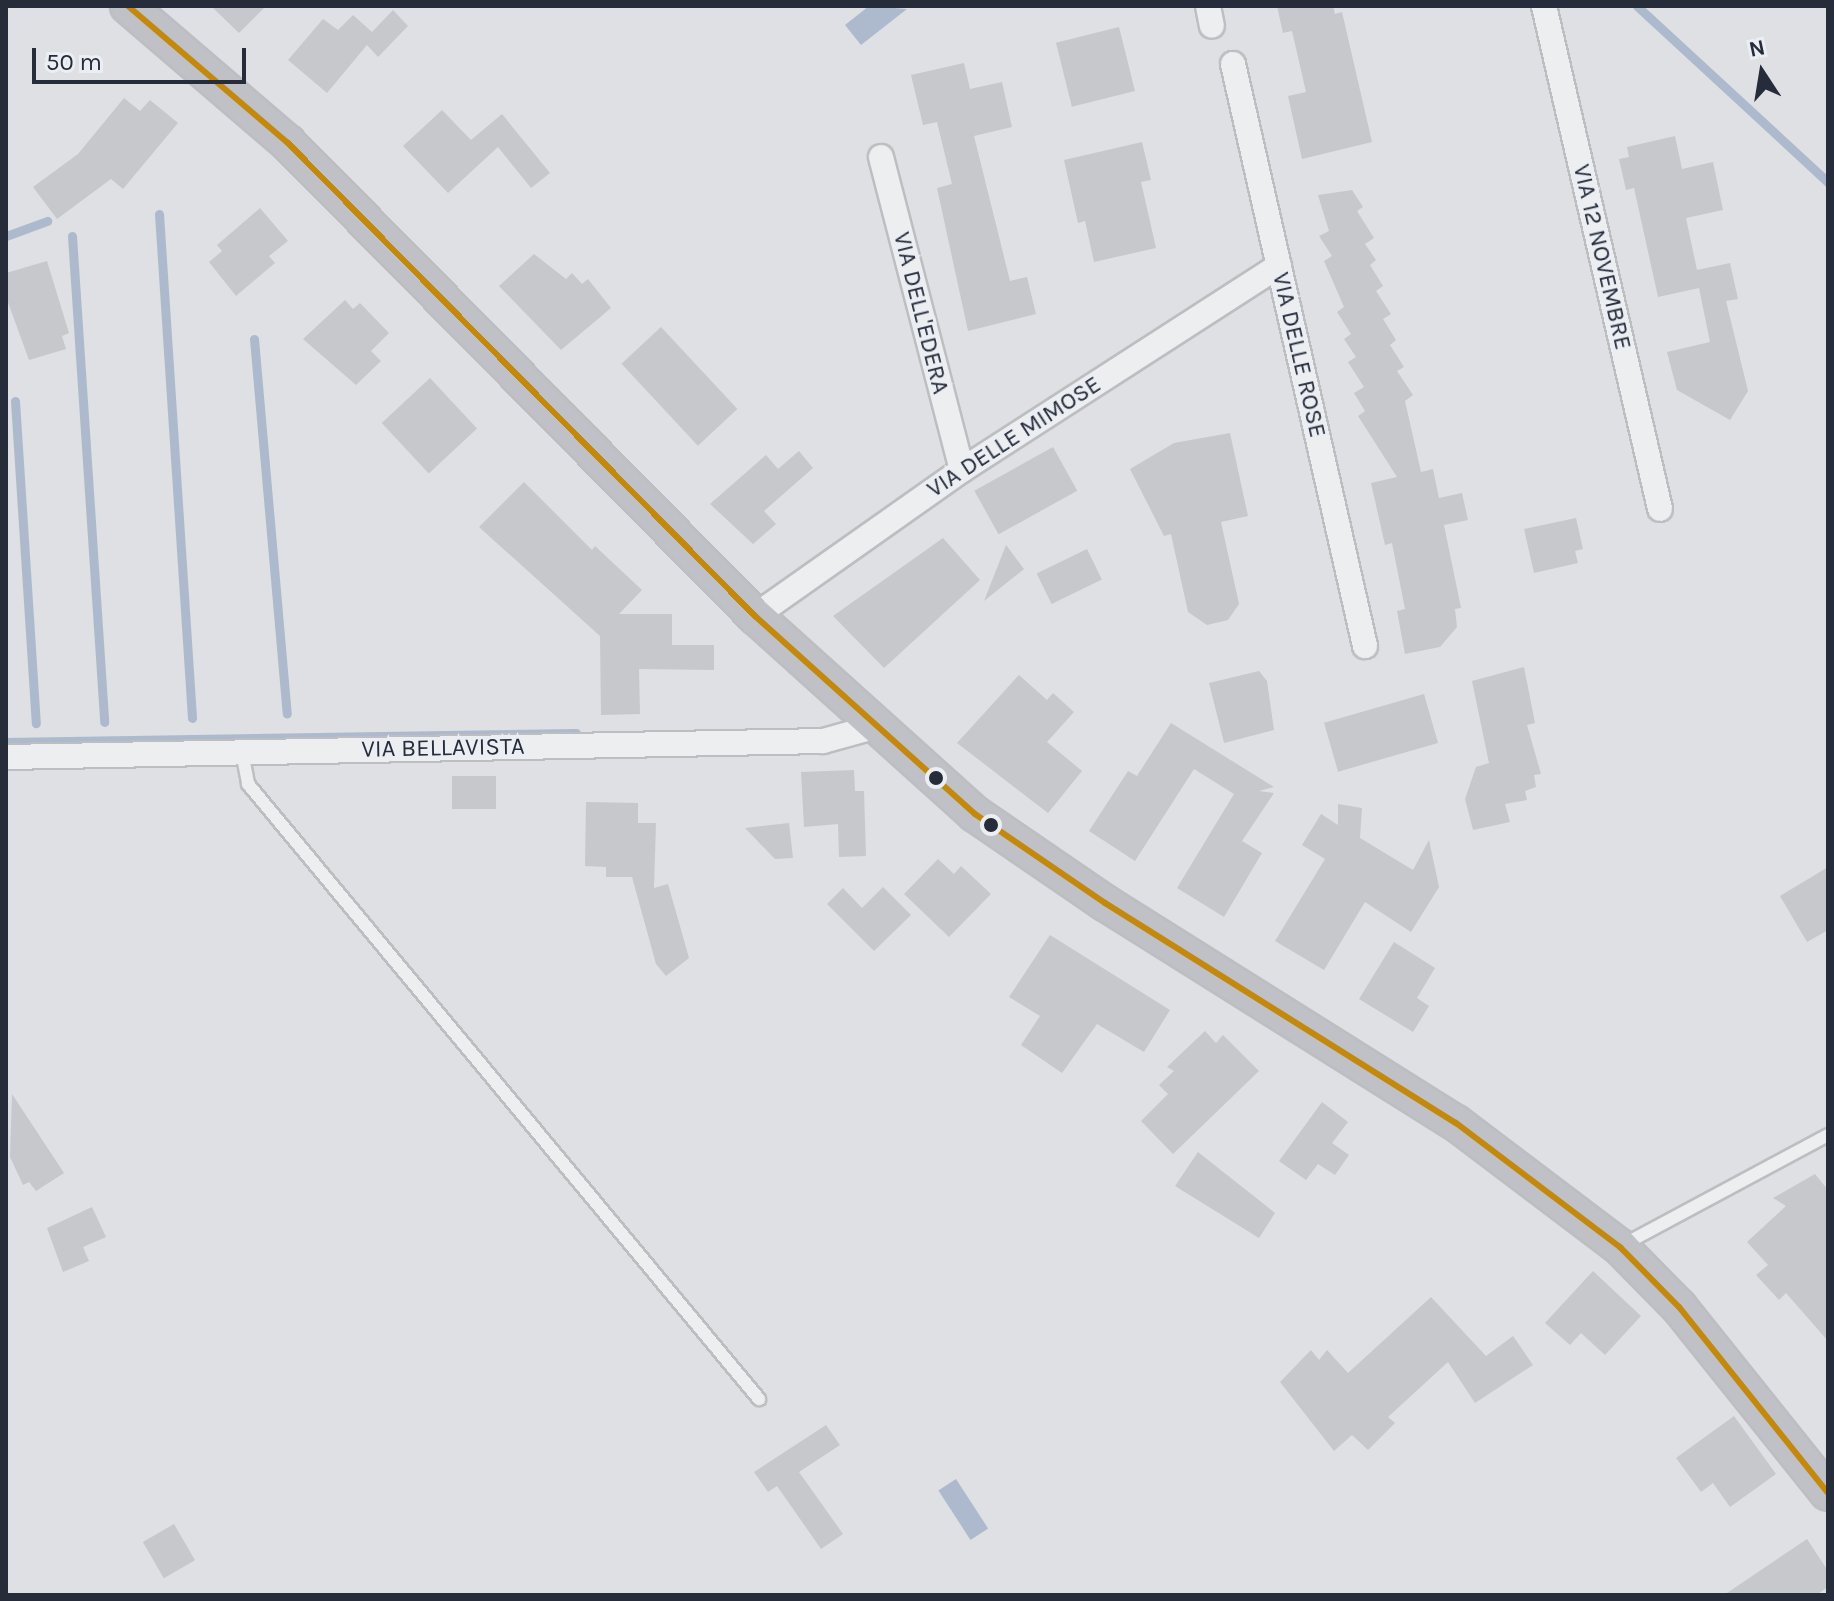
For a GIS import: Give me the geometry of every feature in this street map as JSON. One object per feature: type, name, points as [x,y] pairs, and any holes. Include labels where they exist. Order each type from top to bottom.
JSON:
[{"type":"main road","points":[[128,6],[288,143],[755,616],[975,814],[1105,903],[1456,1123],[1620,1247],[1679,1307],[1828,1493]]},
{"type":"street","name":"VIA 12 NOVEMBRE","points":[[1544,6],[1660,509]]},
{"type":"street","name":"VIA DELLE ROSE","points":[[1233,64],[1365,646]]},
{"type":"street","name":"VIA DELL'EDERA","points":[[881,157],[962,470]]},
{"type":"street","name":"VIA DELLE MIMOSE","points":[[755,616],[962,470],[1279,266]]},
{"type":"street","name":"VIA BELLAVISTA","points":[[6,757],[823,741],[877,726]]},
{"type":"lane","points":[[242,752],[248,784],[759,1399]]},
{"type":"lane","points":[[1620,1247],[1828,1135]]},
{"type":"water","points":[[869,6],[907,9],[861,45],[845,25]]},
{"type":"water","points":[[956,1479],[988,1528],[971,1540],[938,1490]]},
{"type":"building","points":[[211,6],[266,6],[239,33]]},
{"type":"building","points":[[1277,6],[1333,6],[1335,14],[1342,12],[1372,142],[1302,159],[1288,96],[1306,92],[1292,31],[1283,33]]},
{"type":"building","points":[[393,10],[408,26],[378,57],[367,45],[327,93],[288,60],[323,19],[338,30],[353,15],[372,32]]},
{"type":"building","points":[[1119,27],[1135,91],[1072,107],[1056,43]]},
{"type":"building","points":[[964,63],[970,89],[1002,82],[1012,127],[974,136],[1010,281],[1027,277],[1036,314],[968,331],[937,188],[952,184],[937,122],[923,125],[911,75]]},
{"type":"building","points":[[124,98],[140,111],[150,100],[178,123],[123,189],[111,179],[57,219],[33,187],[78,154]]},
{"type":"building","points":[[442,110],[471,140],[502,114],[550,173],[531,188],[498,147],[448,193],[403,146]]},
{"type":"building","points":[[1675,136],[1682,169],[1713,162],[1723,210],[1686,218],[1697,270],[1730,263],[1738,299],[1726,301],[1748,391],[1730,420],[1677,390],[1667,352],[1710,342],[1699,288],[1658,297],[1634,188],[1626,190],[1619,159],[1629,157],[1627,147]]},
{"type":"building","points":[[1142,142],[1151,180],[1141,182],[1156,248],[1094,262],[1085,221],[1078,223],[1064,160]]},
{"type":"building","points":[[1352,190],[1363,207],[1357,211],[1374,238],[1365,244],[1376,260],[1370,265],[1383,286],[1376,291],[1391,314],[1383,319],[1396,340],[1390,345],[1404,367],[1397,371],[1413,395],[1405,401],[1421,472],[1433,469],[1439,498],[1462,493],[1468,520],[1444,525],[1461,608],[1455,609],[1457,627],[1440,647],[1405,654],[1397,611],[1405,609],[1392,543],[1385,545],[1371,483],[1397,477],[1358,416],[1365,411],[1354,393],[1364,387],[1348,362],[1356,357],[1344,339],[1351,334],[1337,312],[1344,307],[1324,261],[1332,256],[1319,236],[1329,231],[1318,195]]},
{"type":"building","points":[[260,208],[288,241],[269,256],[275,263],[236,296],[209,262],[222,251],[217,245]]},
{"type":"building","points":[[534,254],[566,279],[572,273],[582,284],[588,279],[611,308],[561,350],[499,286]]},
{"type":"building","points":[[47,261],[69,333],[62,336],[66,349],[29,360],[6,297],[6,273]]},
{"type":"building","points":[[345,300],[353,309],[360,303],[389,333],[371,351],[381,361],[356,385],[303,339]]},
{"type":"building","points":[[661,327],[737,409],[698,446],[622,364]]},
{"type":"building","points":[[430,378],[477,428],[429,473],[382,423]]},
{"type":"building","points":[[1230,433],[1248,516],[1221,522],[1239,604],[1228,620],[1207,625],[1188,612],[1171,534],[1164,536],[1130,469],[1174,443]]},
{"type":"building","points":[[1053,447],[1077,491],[999,534],[974,491]]},
{"type":"building","points":[[799,451],[813,468],[764,511],[776,524],[753,544],[710,504],[766,455],[778,469]]},
{"type":"building","points":[[524,482],[592,550],[595,546],[642,590],[619,614],[672,614],[672,645],[714,645],[714,670],[639,669],[640,714],[601,715],[600,636],[479,527]]},
{"type":"building","points":[[1576,518],[1583,549],[1575,551],[1578,563],[1534,573],[1524,529]]},
{"type":"building","points":[[943,538],[980,580],[884,668],[833,616]]},
{"type":"building","points":[[1006,545],[1024,569],[984,601]]},
{"type":"building","points":[[1087,549],[1102,580],[1052,604],[1037,574]]},
{"type":"building","points":[[1524,667],[1535,723],[1527,725],[1541,774],[1534,775],[1536,787],[1525,791],[1527,800],[1505,804],[1510,822],[1473,830],[1465,799],[1476,767],[1489,763],[1472,681]]},
{"type":"building","points":[[1259,671],[1267,681],[1274,730],[1224,743],[1209,683]]},
{"type":"building","points":[[1019,675],[1047,700],[1053,693],[1074,712],[1047,742],[1082,771],[1048,813],[957,743]]},
{"type":"building","points":[[1424,694],[1438,743],[1338,772],[1324,723]]},
{"type":"building","points":[[1171,723],[1274,787],[1259,791],[1274,793],[1242,841],[1262,853],[1224,917],[1177,888],[1234,794],[1194,769],[1135,861],[1089,831],[1128,771],[1137,776]]},
{"type":"building","points":[[854,770],[855,791],[864,791],[866,856],[839,857],[838,824],[804,827],[801,772]]},
{"type":"building","points":[[452,776],[496,776],[496,809],[452,809]]},
{"type":"building","points":[[586,802],[638,803],[638,823],[656,823],[654,888],[668,884],[689,958],[666,976],[656,964],[632,877],[606,877],[606,867],[585,866]]},
{"type":"building","points":[[1338,804],[1362,808],[1360,838],[1413,870],[1429,840],[1439,887],[1411,932],[1365,902],[1324,970],[1275,941],[1325,859],[1302,845],[1321,814],[1338,825]]},
{"type":"building","points":[[789,823],[793,858],[775,859],[745,828]]},
{"type":"building","points":[[938,859],[954,874],[961,866],[991,894],[949,937],[904,894]]},
{"type":"building","points":[[1828,867],[1828,930],[1807,942],[1780,896]]},
{"type":"building","points":[[883,887],[911,915],[874,951],[827,904],[843,888],[862,908]]},
{"type":"building","points":[[1050,935],[1170,1010],[1144,1052],[1097,1024],[1062,1073],[1021,1045],[1040,1016],[1009,997]]},
{"type":"building","points":[[1394,942],[1435,968],[1417,998],[1429,1006],[1413,1032],[1359,999]]},
{"type":"building","points":[[1205,1031],[1216,1043],[1223,1035],[1259,1071],[1173,1154],[1141,1121],[1168,1094],[1159,1085],[1174,1071],[1167,1067]]},
{"type":"building","points":[[12,1094],[64,1173],[36,1191],[29,1182],[23,1185],[10,1157]]},
{"type":"building","points":[[1322,1102],[1348,1122],[1332,1143],[1349,1155],[1335,1175],[1318,1164],[1306,1180],[1279,1161]]},
{"type":"building","points":[[1198,1152],[1275,1213],[1259,1238],[1175,1186]]},
{"type":"building","points":[[1815,1174],[1828,1190],[1828,1341],[1786,1293],[1779,1300],[1756,1275],[1768,1265],[1747,1242],[1786,1206],[1773,1198]]},
{"type":"building","points":[[92,1207],[106,1237],[83,1247],[89,1261],[63,1272],[47,1228]]},
{"type":"building","points":[[1593,1271],[1641,1316],[1605,1355],[1581,1333],[1570,1345],[1545,1323]]},
{"type":"building","points":[[1431,1297],[1486,1356],[1513,1336],[1533,1365],[1475,1403],[1448,1362],[1388,1417],[1395,1423],[1368,1450],[1352,1435],[1334,1451],[1280,1382],[1311,1350],[1319,1360],[1327,1350],[1348,1373]]},
{"type":"building","points":[[1734,1416],[1776,1474],[1730,1507],[1713,1483],[1701,1492],[1676,1458]]},
{"type":"building","points":[[826,1425],[840,1445],[799,1472],[843,1534],[821,1549],[777,1486],[768,1492],[754,1472]]},
{"type":"building","points":[[174,1524],[195,1560],[164,1578],[143,1542]]},
{"type":"building","points":[[1807,1539],[1828,1571],[1828,1587],[1816,1595],[1724,1595]]},
{"type":"waterway","points":[[1637,6],[1828,182]]},
{"type":"waterway","points":[[159,214],[192,718]]},
{"type":"waterway","points":[[6,236],[47,221]]},
{"type":"waterway","points":[[72,236],[104,722]]},
{"type":"waterway","points":[[254,339],[287,714]]},
{"type":"waterway","points":[[15,401],[36,723]]},
{"type":"waterway","points":[[6,742],[576,733]]},
{"type":"transit line","points":[[128,6],[288,143],[755,616],[975,814],[1105,903],[1456,1123],[1620,1247],[1679,1307],[1828,1493]]}]
